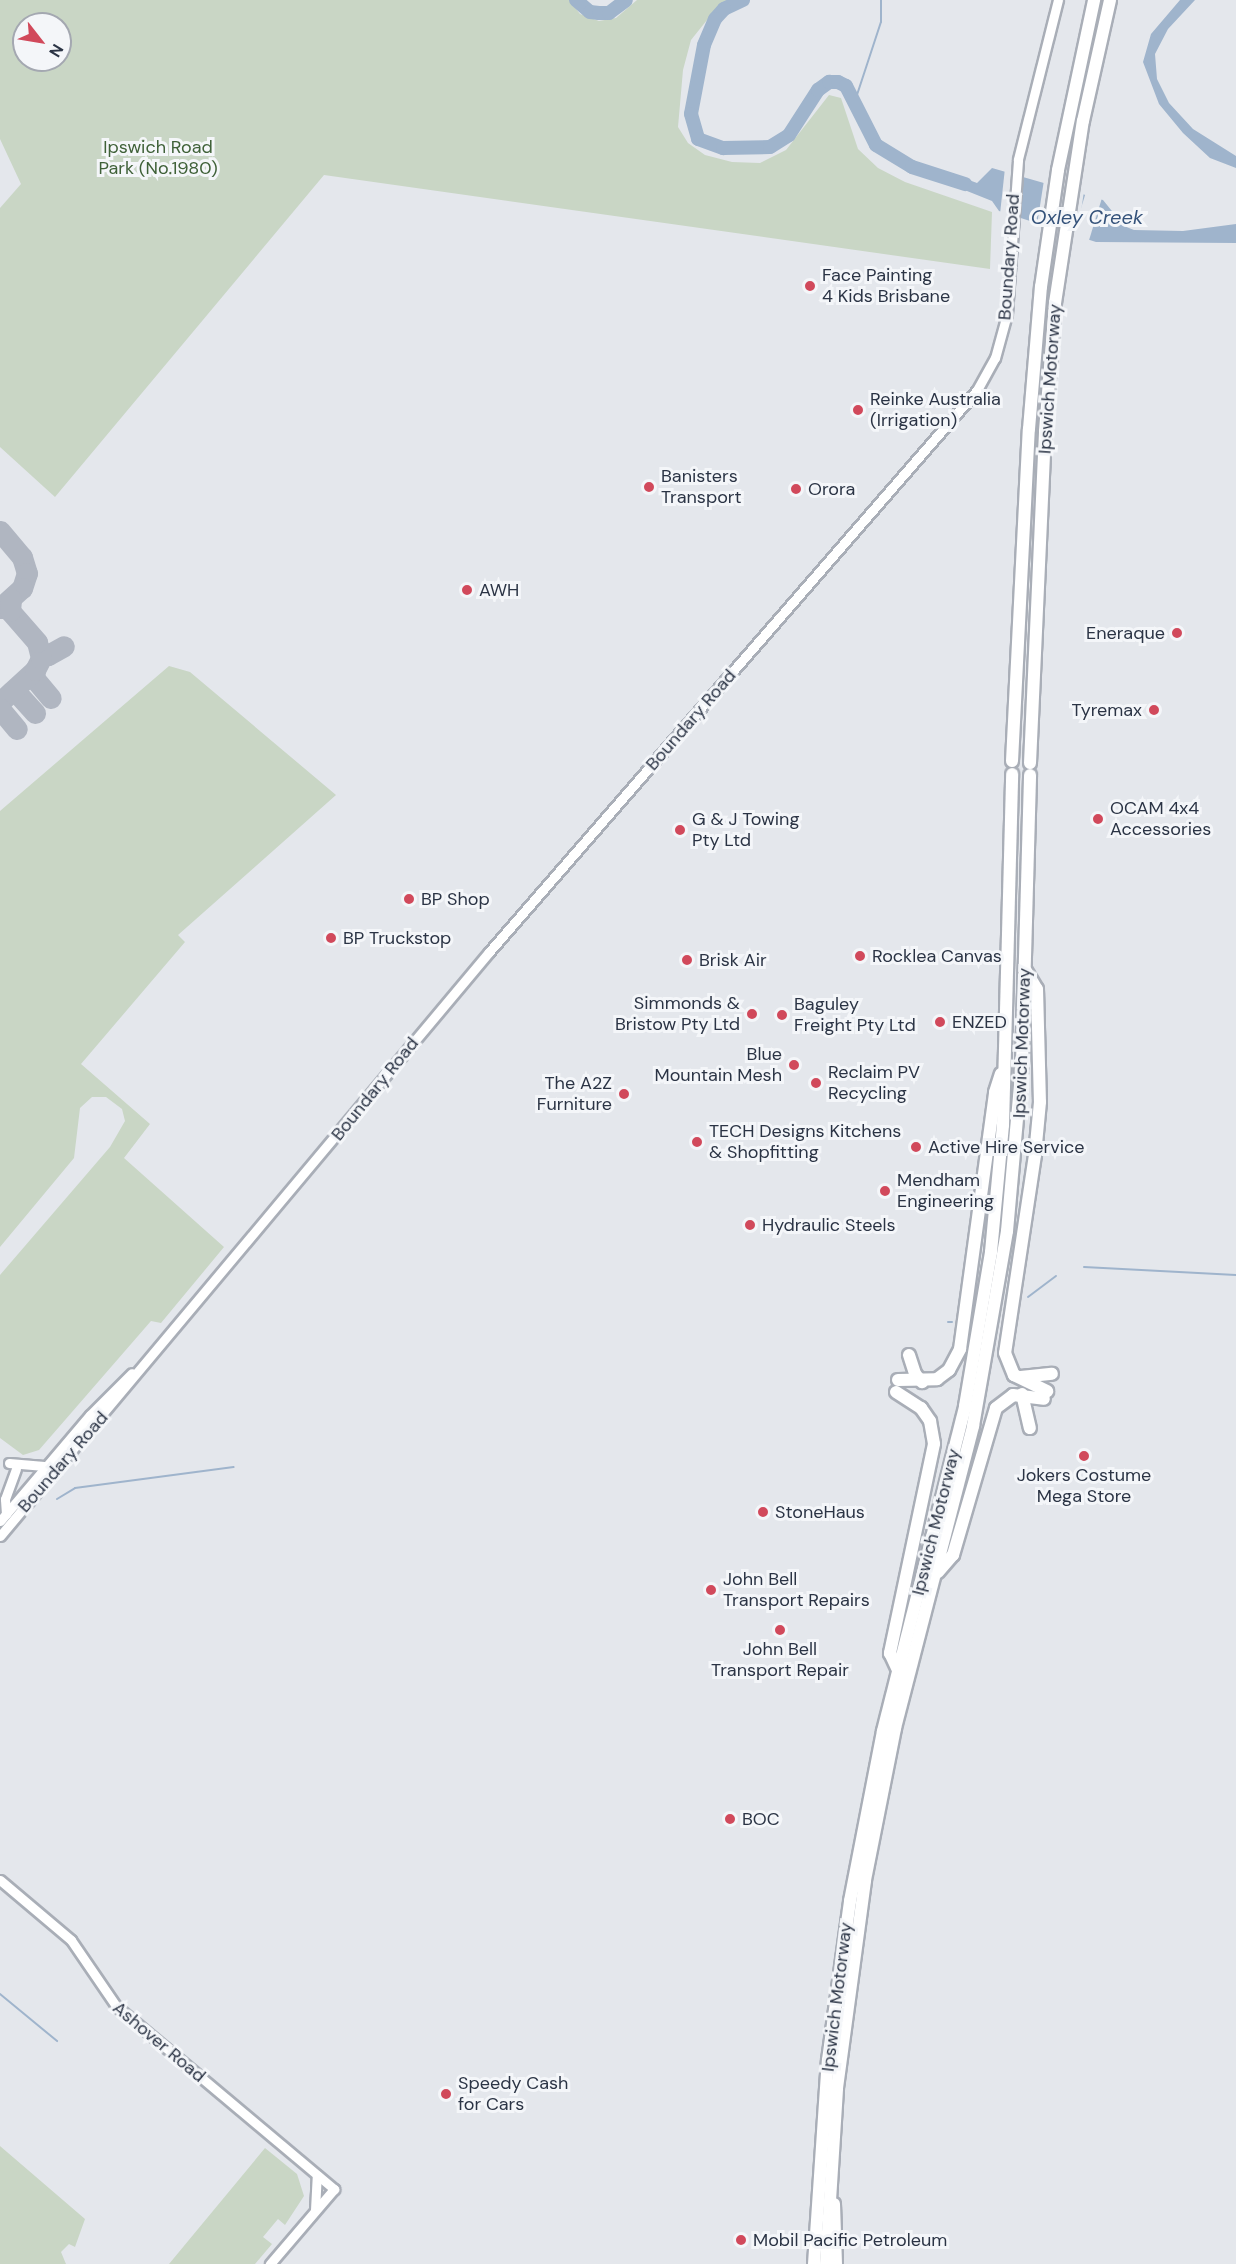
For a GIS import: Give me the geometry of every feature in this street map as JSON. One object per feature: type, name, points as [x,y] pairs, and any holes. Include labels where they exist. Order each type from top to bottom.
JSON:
[{"type":"highway","name":"Ipswich Motorway","points":[[814,2264],[815,2224],[841,1956],[867,1807],[898,1670],[954,1453],[981,1318],[1000,1169],[1012,768],[1030,410],[1047,243],[1058,170],[1094,0]]},
{"type":"highway","name":"Ipswich Motorway","points":[[826,2264],[832,2134],[865,1880],[896,1728],[973,1426],[999,1287],[1018,1126],[1030,769],[1045,431],[1063,248],[1074,176],[1110,0]]},
{"type":"highway","points":[[935,1575],[953,1555],[993,1414],[1003,1400],[1022,1394],[1046,1395],[1017,1377],[1006,1360],[1005,1347],[1035,1155],[1040,1102],[1037,990],[1025,970]]},
{"type":"highway","points":[[898,1670],[890,1653],[934,1444],[930,1421],[921,1408],[897,1386],[922,1382],[949,1370],[960,1349],[995,1092],[1005,1062]]},
{"type":"highway","points":[[909,1355],[915,1374],[922,1382]]},
{"type":"highway","points":[[1017,1377],[1052,1374]]},
{"type":"highway","points":[[1022,1394],[1030,1428]]},
{"type":"highway","points":[[832,2134],[836,2264]]},
{"type":"highway","points":[[808,2264],[815,2224]]},
{"type":"main road","name":"Boundary Road","points":[[0,1536],[121,1396],[147,1359],[489,952],[918,454],[972,397],[992,365],[1005,324],[1018,159],[1058,0]]},
{"type":"main road","name":"Boundary Road","points":[[3,1518],[107,1397],[147,1359]]},
{"type":"main road","points":[[3,1518],[13,1466],[47,1466]]},
{"type":"main road","name":"Ashover Road","points":[[0,1880],[71,1940],[116,2006],[334,2189],[315,2210]]},
{"type":"main road","points":[[270,2264],[315,2210],[317,2175]]},
{"type":"green space","name":"Ipswich Road Park (No.1980)","points":[[0,0],[569,0],[580,14],[599,21],[616,18],[637,0],[728,0],[715,10],[691,40],[683,70],[678,127],[688,143],[705,155],[732,162],[760,163],[786,150],[829,95],[841,98],[858,149],[878,168],[905,182],[992,212],[990,269],[324,175],[55,497],[0,447],[0,208],[21,184],[0,139]]},
{"type":"green space","points":[[169,666],[190,672],[336,795],[178,935],[185,942],[81,1064],[150,1124],[124,1158],[224,1247],[161,1323],[151,1321],[39,1450],[23,1455],[0,1438],[0,1275],[110,1147],[125,1121],[122,1109],[106,1097],[92,1097],[80,1108],[74,1158],[0,1247],[0,811]]},
{"type":"green space","points":[[0,2146],[85,2219],[75,2247],[69,2244],[61,2252],[66,2264],[0,2264]]},
{"type":"green space","points":[[265,2148],[297,2174],[304,2196],[285,2225],[278,2219],[263,2237],[272,2244],[255,2264],[169,2264]]},
{"type":"water","points":[[1180,0],[1195,0],[1168,29],[1155,54],[1157,79],[1169,103],[1193,129],[1236,156],[1236,168],[1210,158],[1183,133],[1159,104],[1143,62],[1151,34]]},
{"type":"water","name":"Oxley Creek","points":[[992,168],[1103,200],[1124,226],[1134,230],[1183,231],[1236,224],[1236,243],[1096,242],[999,211],[992,201],[947,183],[950,173],[977,183]]},
{"type":"pier","points":[[1005,168],[1022,173],[1018,218],[1000,214]]},
{"type":"pier","points":[[1044,180],[1084,191],[1077,239],[1037,225]]},
{"type":"pier","points":[[1086,192],[1102,197],[1088,244],[1072,239]]},
{"type":"waterway","name":"Oxley Creek","points":[[576,0],[590,12],[599,13],[609,13],[626,0]]},
{"type":"waterway","name":"Oxley Creek","points":[[743,0],[724,9],[715,19],[704,45],[691,114],[698,139],[723,148],[770,147],[789,135],[818,90],[829,82],[838,82],[846,86],[876,145],[912,167],[965,184]]},
{"type":"waterway","points":[[854,104],[881,22],[881,0]]},
{"type":"waterway","points":[[1084,1267],[1236,1275]]},
{"type":"waterway","points":[[1028,1297],[1056,1276]]},
{"type":"waterway","points":[[57,1499],[75,1488],[234,1467]]},
{"type":"waterway","points":[[0,1994],[57,2041]]},
{"type":"taxiway","points":[[0,531],[22,557],[27,573],[22,588],[0,608]]},
{"type":"taxiway","points":[[0,702],[35,670],[41,658],[37,642],[10,611],[11,599]]},
{"type":"taxiway","points":[[41,651],[48,655],[64,646]]},
{"type":"taxiway","points":[[35,670],[34,678],[51,698]]},
{"type":"taxiway","points":[[11,692],[17,693],[35,713]]},
{"type":"taxiway","points":[[0,709],[17,729]]},
{"type":"place","name":"Face Painting 4 Kids Brisbane","points":[[810,286]]},
{"type":"place","name":"Reinke Australia (Irrigation)","points":[[858,410]]},
{"type":"place","name":"Banisters Transport","points":[[649,487]]},
{"type":"place","name":"Orora","points":[[796,489]]},
{"type":"place","name":"AWH","points":[[467,590]]},
{"type":"place","name":"Eneraque","points":[[1177,633]]},
{"type":"place","name":"Tyremax","points":[[1154,710]]},
{"type":"place","name":"OCAM 4x4 Accessories","points":[[1098,819]]},
{"type":"place","name":"G & J Towing Pty Ltd","points":[[680,830]]},
{"type":"place","name":"BP Shop","points":[[409,899]]},
{"type":"place","name":"BP Truckstop","points":[[331,938]]},
{"type":"place","name":"Rocklea Canvas","points":[[860,956]]},
{"type":"place","name":"Brisk Air","points":[[687,960]]},
{"type":"place","name":"Simmonds & Bristow Pty Ltd","points":[[752,1014]]},
{"type":"place","name":"Baguley Freight Pty Ltd","points":[[782,1015]]},
{"type":"place","name":"ENZED","points":[[940,1022]]},
{"type":"place","name":"Blue Mountain Mesh","points":[[794,1065]]},
{"type":"place","name":"Reclaim PV Recycling","points":[[816,1083]]},
{"type":"place","name":"The A2Z Furniture","points":[[624,1094]]},
{"type":"place","name":"TECH Designs Kitchens & Shopfitting","points":[[697,1142]]},
{"type":"place","name":"Active Hire Service","points":[[916,1147]]},
{"type":"place","name":"Mendham Engineering","points":[[885,1191]]},
{"type":"place","name":"Hydraulic Steels","points":[[750,1225]]},
{"type":"place","name":"Jokers Costume Mega Store","points":[[1084,1456]]},
{"type":"place","name":"StoneHaus","points":[[763,1512]]},
{"type":"place","name":"John Bell Transport Repairs","points":[[711,1590]]},
{"type":"place","name":"John Bell Transport Repair","points":[[780,1630]]},
{"type":"place","name":"BOC","points":[[730,1819]]},
{"type":"place","name":"Speedy Cash for Cars","points":[[446,2094]]},
{"type":"place","name":"Mobil Pacific Petroleum","points":[[741,2240]]}]
